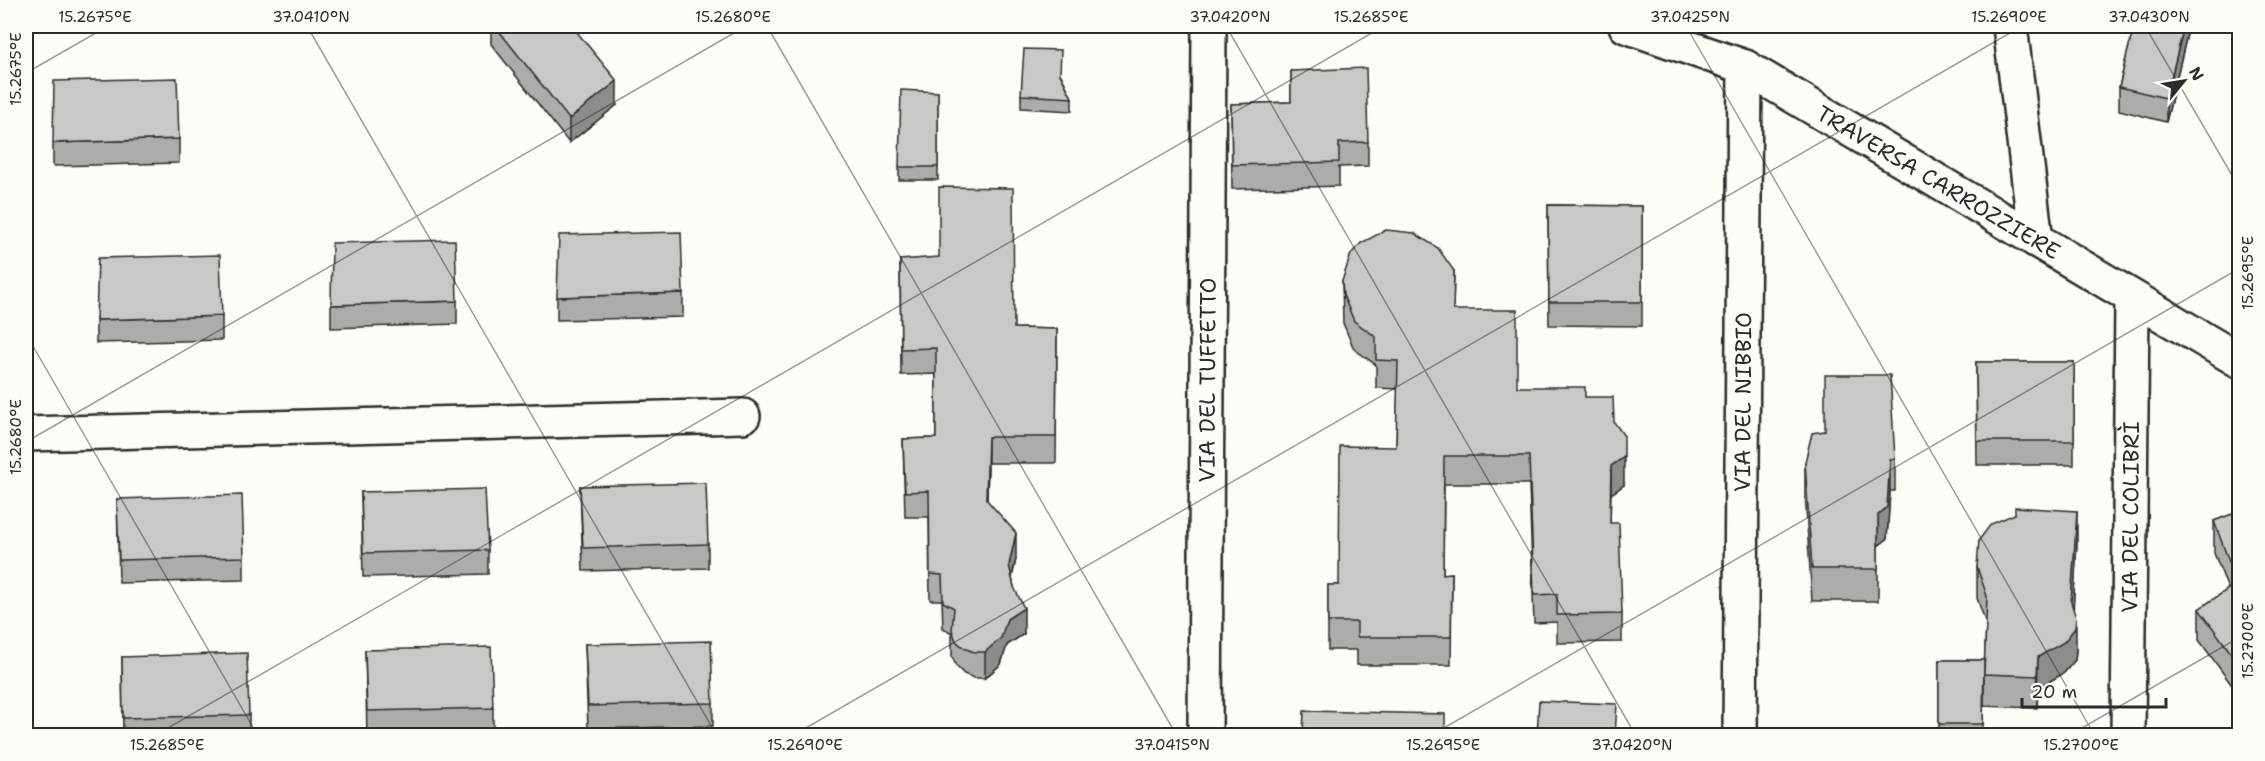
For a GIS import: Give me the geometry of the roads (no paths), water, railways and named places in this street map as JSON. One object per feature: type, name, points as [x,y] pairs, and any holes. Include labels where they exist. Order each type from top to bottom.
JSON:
[{"type":"street","name":"VIA DEL TUFFETTO","points":[[1205,735],[1209,26]]},
{"type":"street","name":"TRAVERSA CARROZZIERE","points":[[1626,26],[1746,67],[2132,300],[2240,361]]},
{"type":"street","points":[[2010,26],[2036,240]]},
{"type":"street","name":"VIA DEL NIBBIO","points":[[1740,735],[1746,67]]},
{"type":"street","name":"VIA DEL COLIBRÌ","points":[[2128,735],[2132,300]]},
{"type":"street","points":[[26,434],[743,416]]}]
